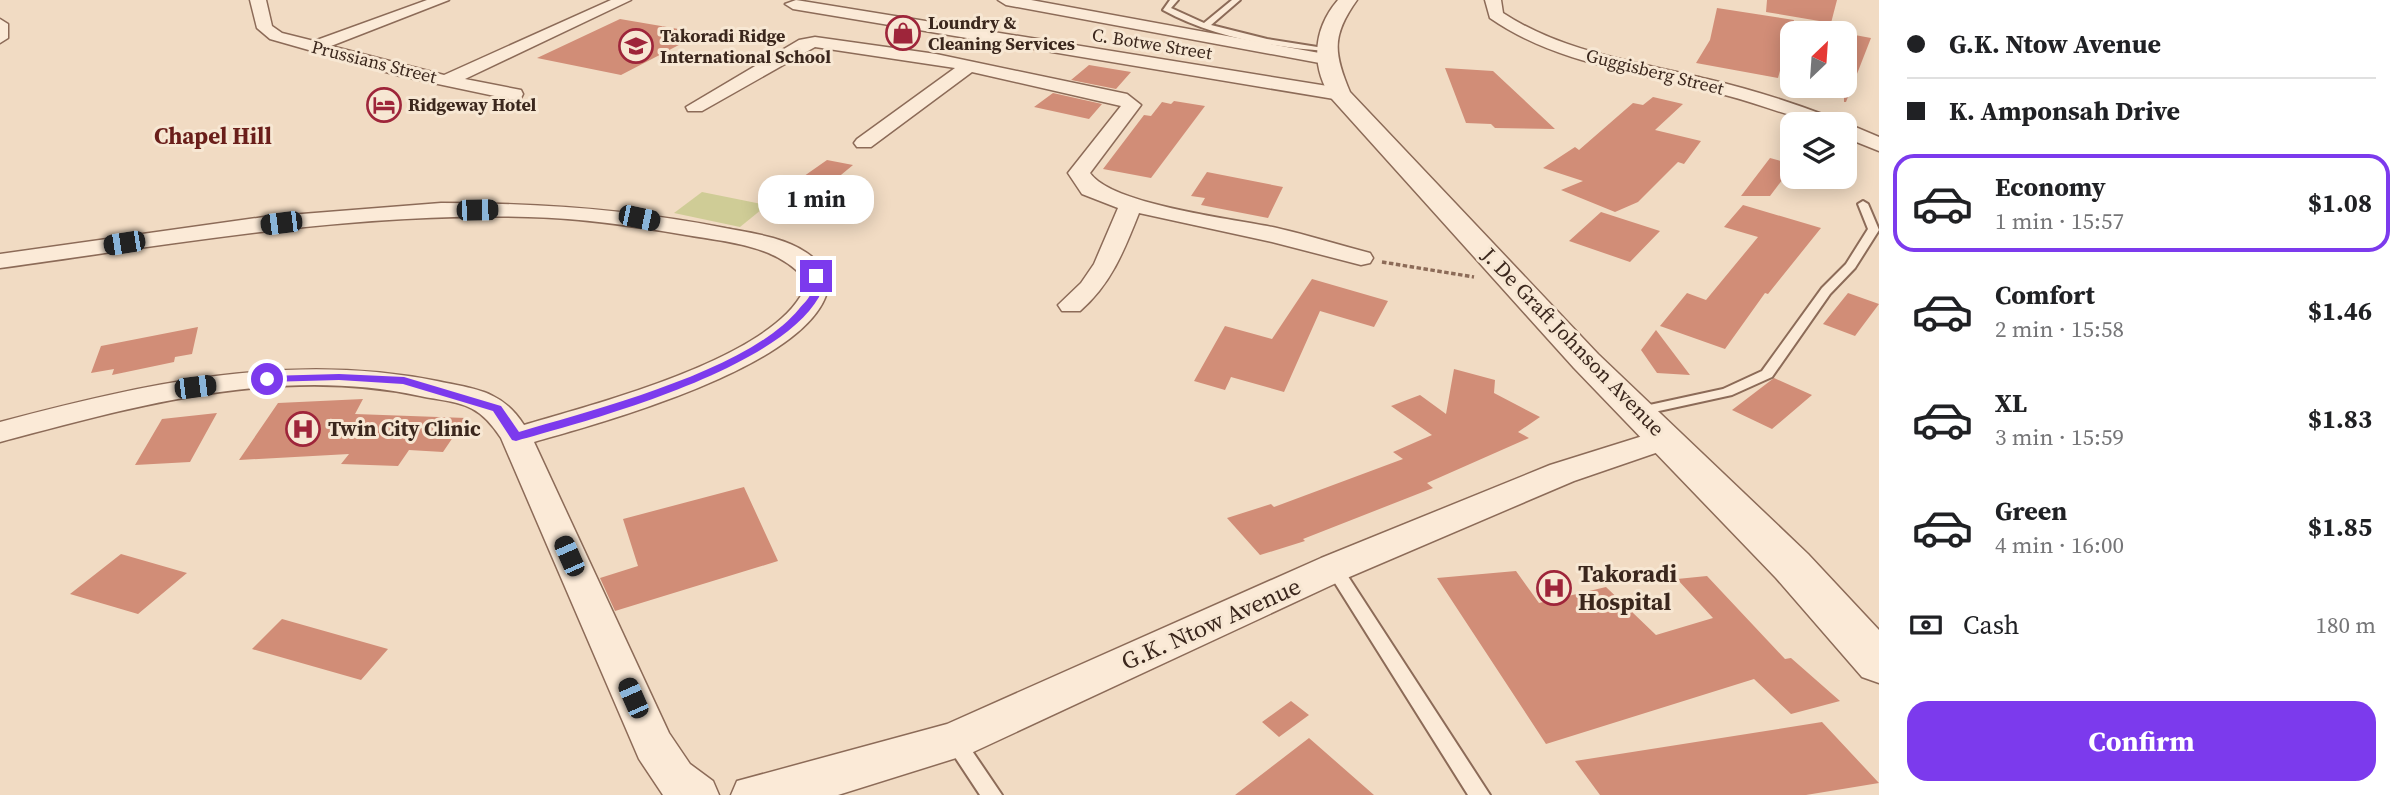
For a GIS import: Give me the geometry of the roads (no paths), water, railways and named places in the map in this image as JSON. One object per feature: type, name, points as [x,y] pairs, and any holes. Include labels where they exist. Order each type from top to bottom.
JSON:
[{"type":"street","name":"Prussians Street","points":[[258,0],[265,28],[270,32],[314,47],[514,94]]},
{"type":"street","points":[[314,47],[442,0]]},
{"type":"street","points":[[447,80],[623,0]]},
{"type":"street","points":[[1006,0],[1326,54],[1328,32],[1337,11],[1348,0]]},
{"type":"street","name":"Guggisberg Street","points":[[1493,0],[1496,15],[1541,39],[1614,62],[1801,112]]},
{"type":"street","name":"C. Botwe Street","points":[[793,4],[1340,94]]},
{"type":"street","points":[[0,24],[0,38]]},
{"type":"street","points":[[936,59],[972,34]]},
{"type":"street","points":[[695,107],[811,42],[936,59],[1133,103],[1079,173],[1090,189],[1131,205],[1279,236],[1300,244],[1361,258]]},
{"type":"street","name":"J. De Graft Johnson Avenue","points":[[1326,54],[1340,94],[1636,412],[1792,566],[1879,663]]},
{"type":"street","points":[[864,143],[968,66]]},
{"type":"street","points":[[1857,135],[1879,145]]},
{"type":"street","points":[[1071,305],[1091,288],[1106,264],[1131,205]]},
{"type":"street","points":[[0,261],[173,235],[308,220],[413,211],[498,209],[639,218],[751,241],[797,257],[816,276],[816,294],[798,316],[771,340],[642,398],[516,437]]},
{"type":"street","points":[[0,432],[171,390],[267,379],[339,377],[404,381],[497,409],[516,437],[654,746],[675,778],[697,795]]},
{"type":"street","name":"G.K. Ntow Avenue","points":[[753,795],[825,779],[954,741],[1334,568],[1562,473],[1665,439]]},
{"type":"lane","points":[[1174,0],[1166,8],[1208,24],[1326,54]]},
{"type":"lane","points":[[1208,24],[1236,0]]},
{"type":"lane","points":[[1636,412],[1727,392],[1767,374],[1826,291],[1851,265],[1874,229],[1864,204]]},
{"type":"lane","points":[[1334,568],[1480,795]]},
{"type":"lane","points":[[954,741],[992,795]]},
{"type":"place","name":"Loundry & Cleaning Services","points":[[903,33]]},
{"type":"place","name":"Takoradi Ridge International School","points":[[636,46]]},
{"type":"place","name":"Ridgeway Hotel","points":[[384,105]]},
{"type":"place","name":"Twin City Clinic","points":[[303,429]]},
{"type":"place","name":"Takoradi Hospital","points":[[1554,588]]},
{"type":"district","name":"Chapel Hill","points":[[213,136]]}]
